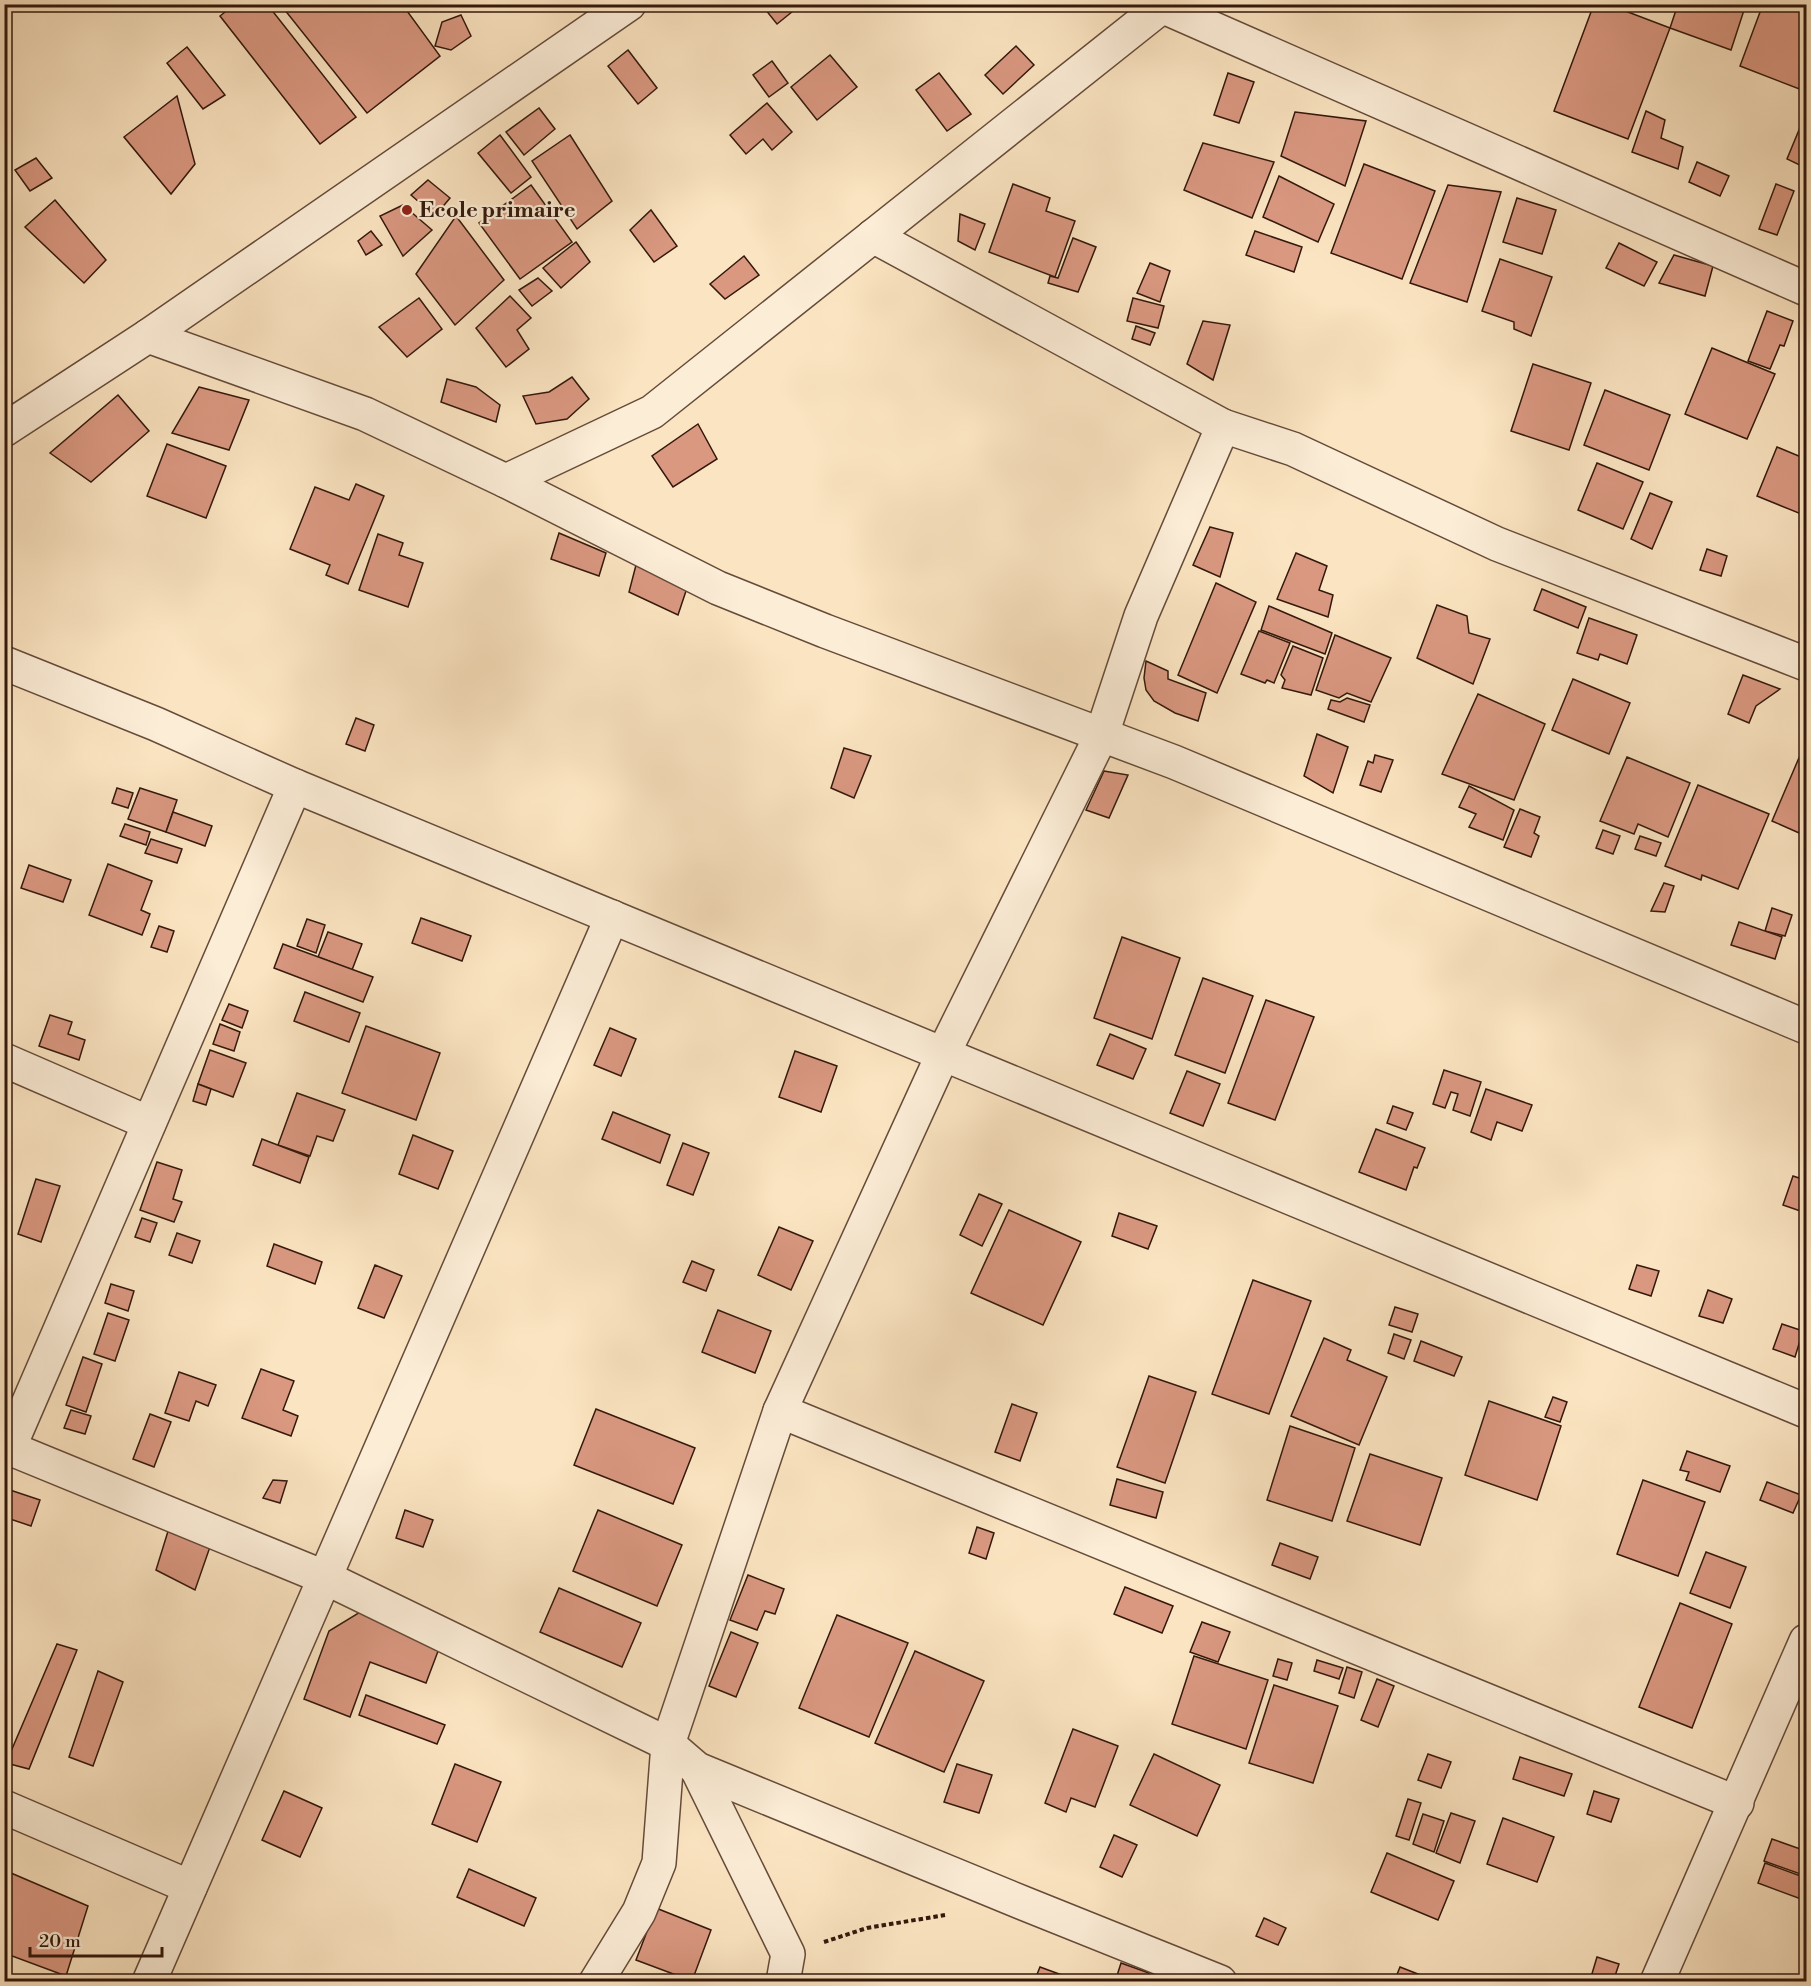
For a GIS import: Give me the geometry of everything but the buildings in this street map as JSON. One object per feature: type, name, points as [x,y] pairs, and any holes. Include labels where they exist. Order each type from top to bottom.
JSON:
[{"type":"street","points":[[4,430],[148,336],[629,4]]},
{"type":"street","points":[[506,481],[652,412],[1161,5],[1806,289]]},
{"type":"street","points":[[873,236],[1223,426],[1293,449],[1497,544],[1806,664]]},
{"type":"street","points":[[148,336],[365,414],[506,481],[718,588],[825,632],[1174,762],[1806,1027]]},
{"type":"street","points":[[596,1982],[639,1912],[659,1863],[668,1744],[780,1411],[943,1054],[1102,734],[1141,616],[1223,426]]},
{"type":"street","points":[[4,663],[156,724],[295,786],[1806,1411]]},
{"type":"street","points":[[295,786],[7,1447],[326,1578],[668,1744],[697,1769],[1220,1982]]},
{"type":"street","points":[[149,1982],[612,917]]},
{"type":"street","points":[[4,1060],[149,1123]]},
{"type":"street","points":[[780,1411],[1737,1803]]},
{"type":"street","points":[[1658,1982],[1806,1641]]},
{"type":"street","points":[[697,1769],[786,1968]]},
{"type":"street","points":[[4,1807],[190,1887]]},
{"type":"path","points":[[786,1968],[867,1928],[956,1913]]},
{"type":"place","name":"Ecole primaire","points":[[407,210]]}]
